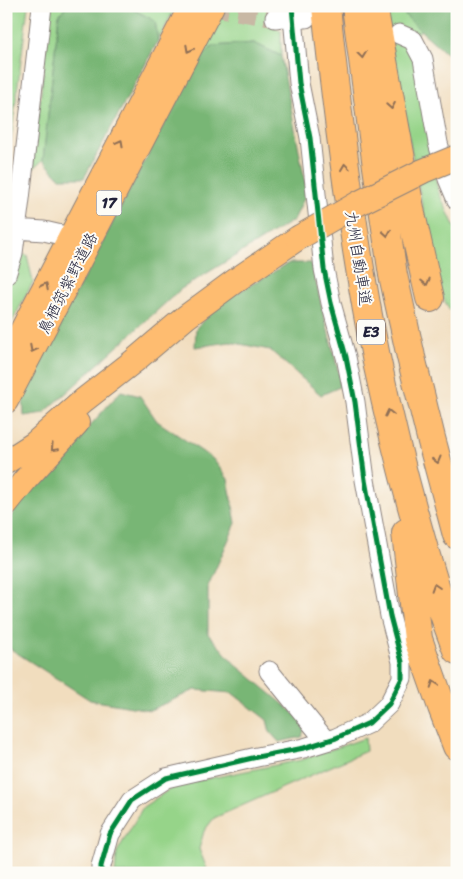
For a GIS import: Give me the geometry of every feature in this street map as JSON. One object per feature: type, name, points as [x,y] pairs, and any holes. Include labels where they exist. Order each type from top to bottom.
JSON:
[{"type":"highway","name":"九州自動車道","points":[[356,6],[393,274],[413,366],[457,535]]},
{"type":"highway","points":[[373,6],[411,214],[430,298]]},
{"type":"highway","name":"九州自動車道","points":[[298,13],[334,83],[361,277],[394,440],[435,587],[457,650]]},
{"type":"highway","points":[[394,440],[418,639],[457,746]]},
{"type":"main road","name":"鳥栖筑紫野道路","points":[[6,361],[191,6]]},
{"type":"main road","name":"鳥栖筑紫野道路","points":[[6,400],[212,6]]},
{"type":"main road","points":[[6,462],[34,444],[186,316],[298,238],[359,203],[457,156]]},
{"type":"main road","points":[[6,504],[26,478],[134,361]]},
{"type":"street","points":[[6,275],[12,253],[20,199],[42,6]]},
{"type":"street","points":[[101,873],[101,866],[110,834],[132,800],[166,778],[304,748],[336,738],[368,723],[388,704],[402,678],[402,662],[390,616],[365,480],[355,402],[324,269],[310,138],[299,84],[298,13]]},
{"type":"street","points":[[400,34],[413,40],[423,59],[438,143],[448,180],[457,200]]},
{"type":"street","points":[[15,229],[44,231],[70,237]]},
{"type":"street","points":[[269,671],[326,741]]},
{"type":"green space","points":[[6,6],[28,6],[6,178]]},
{"type":"green space","points":[[51,6],[66,6],[59,15],[43,160],[32,170]]},
{"type":"green space","points":[[66,6],[127,6],[155,21],[158,41],[84,178],[60,178],[43,160],[59,15]]},
{"type":"green space","points":[[127,6],[176,6],[158,41],[155,21]]},
{"type":"green space","points":[[224,6],[274,6],[267,23],[281,31],[281,56],[254,43],[213,46],[196,63]]},
{"type":"green space","points":[[383,6],[396,6],[420,30],[411,44],[438,191],[457,232],[457,319],[453,316],[439,291]]},
{"type":"green space","points":[[396,6],[457,6],[457,61],[420,30]]},
{"type":"green space","points":[[254,43],[281,56],[307,192],[294,220],[181,289],[44,413],[24,416],[23,394],[196,63],[213,46]]},
{"type":"green space","points":[[6,252],[27,255],[33,282],[6,333]]},
{"type":"green space","points":[[289,263],[311,263],[342,386],[321,395],[270,350],[230,342],[195,347],[196,328],[221,302]]},
{"type":"green space","points":[[121,391],[140,396],[157,421],[213,459],[228,479],[236,523],[208,586],[208,634],[235,664],[306,723],[302,737],[279,742],[270,732],[267,720],[232,693],[195,690],[150,710],[90,700],[6,646],[6,524],[17,507]]},
{"type":"green space","points":[[365,738],[366,751],[214,818],[204,831],[199,849],[207,869],[197,873],[115,873],[117,852],[143,807],[176,785],[301,760]]},
{"type":"tunnel","points":[[210,6],[275,18]]},
{"type":"cycle path","points":[[101,873],[101,866],[110,834],[132,800],[166,778],[304,748],[336,738],[369,723],[389,704],[402,678],[402,662],[390,616],[365,480],[355,402],[324,269],[310,138],[299,83],[292,6]]}]
